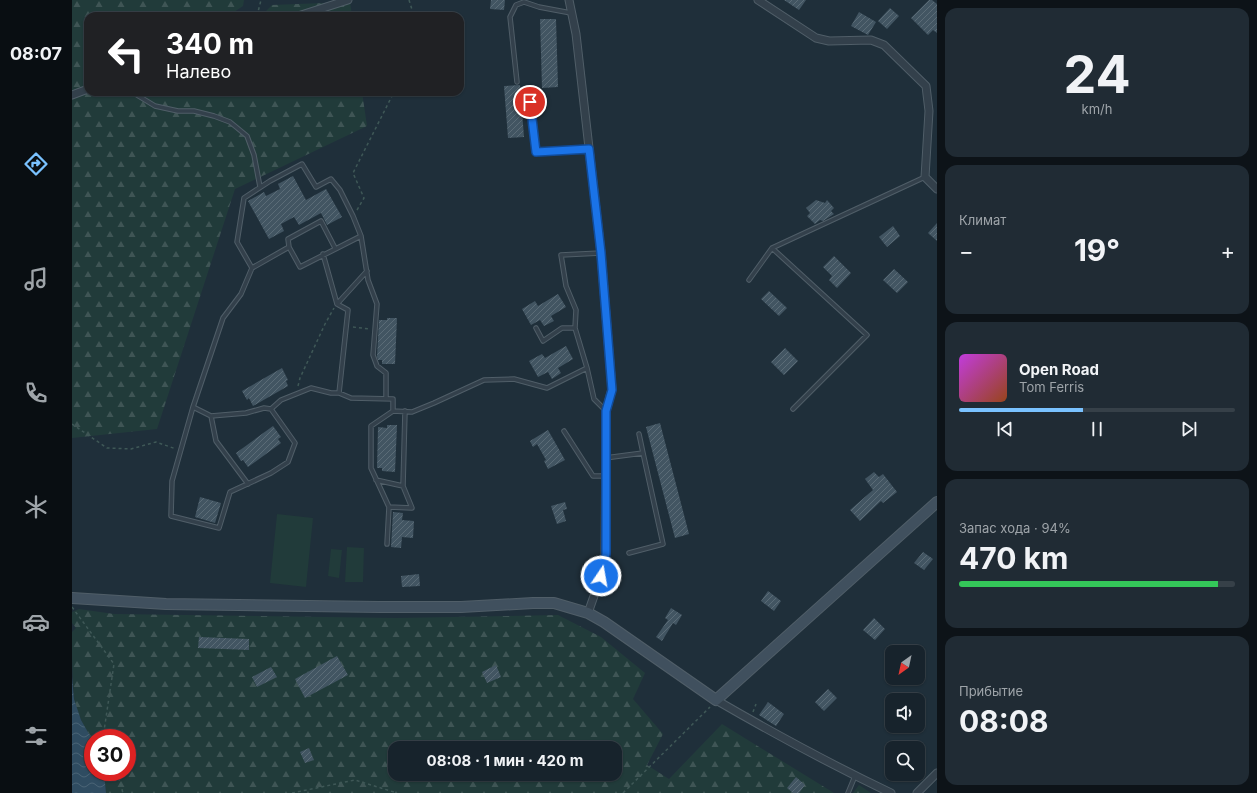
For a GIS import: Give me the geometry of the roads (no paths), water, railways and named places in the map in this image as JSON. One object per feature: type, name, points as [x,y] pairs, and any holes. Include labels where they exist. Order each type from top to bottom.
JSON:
[{"type":"main road","points":[[72,598],[166,604],[379,607],[461,607],[534,602],[554,603],[588,613],[604,622],[716,700],[937,502]]},
{"type":"street","points":[[310,12],[348,0]]},
{"type":"street","points":[[569,0],[576,34],[601,253],[612,390],[606,411],[605,558],[601,576],[588,613]]},
{"type":"street","points":[[758,0],[816,38],[829,41],[871,40],[884,45],[926,86],[929,111],[925,177],[937,189]]},
{"type":"street","points":[[72,95],[84,90]]},
{"type":"street","points":[[716,700],[856,776],[892,793]]},
{"type":"street","points":[[918,793],[937,773]]},
{"type":"lane","points":[[517,82],[510,17],[516,5],[524,2],[539,7],[571,13]]},
{"type":"lane","points":[[139,96],[155,106],[214,116],[230,122],[247,136],[254,154],[260,187]]},
{"type":"lane","points":[[530,102],[536,152],[589,149]]},
{"type":"lane","points":[[252,268],[237,242],[244,198],[260,187],[302,164],[316,187],[331,179],[340,190],[354,216],[361,236],[368,280],[377,304],[373,355],[377,366],[386,373],[386,398]]},
{"type":"lane","points":[[749,280],[772,248],[925,177]]},
{"type":"lane","points":[[335,248],[320,220],[288,238],[289,247],[300,266],[361,236]]},
{"type":"lane","points":[[193,407],[211,416],[246,413],[264,408],[271,409],[295,443],[288,462],[271,473],[230,492],[219,528],[171,516],[172,481],[193,407],[222,318],[242,294],[252,268],[289,247]]},
{"type":"lane","points":[[772,248],[867,335],[792,410]]},
{"type":"lane","points":[[601,253],[561,255],[566,286],[576,310],[575,328],[587,368],[594,399],[606,411]]},
{"type":"lane","points":[[323,254],[337,304],[348,310],[339,393]]},
{"type":"lane","points":[[337,304],[367,271]]},
{"type":"lane","points":[[536,328],[543,341],[562,328],[575,328]]},
{"type":"lane","points":[[387,544],[389,507],[371,468],[371,426],[393,411],[412,412],[484,380],[514,380],[547,388],[587,368]]},
{"type":"lane","points":[[271,409],[281,400],[311,388],[331,393],[339,393],[351,398],[393,399],[393,411]]},
{"type":"lane","points":[[389,507],[412,508],[403,486],[405,411]]},
{"type":"lane","points":[[211,416],[216,441],[248,484]]},
{"type":"lane","points":[[564,431],[593,476],[606,476]]},
{"type":"lane","points":[[629,553],[663,544],[639,434]]},
{"type":"lane","points":[[605,458],[643,453]]},
{"type":"lane","points":[[376,480],[403,486]]},
{"type":"lane","points":[[848,793],[856,776]]},
{"type":"water","points":[[72,677],[74,699],[81,720],[86,729],[84,729],[84,781],[105,781],[106,793],[72,793]]}]
